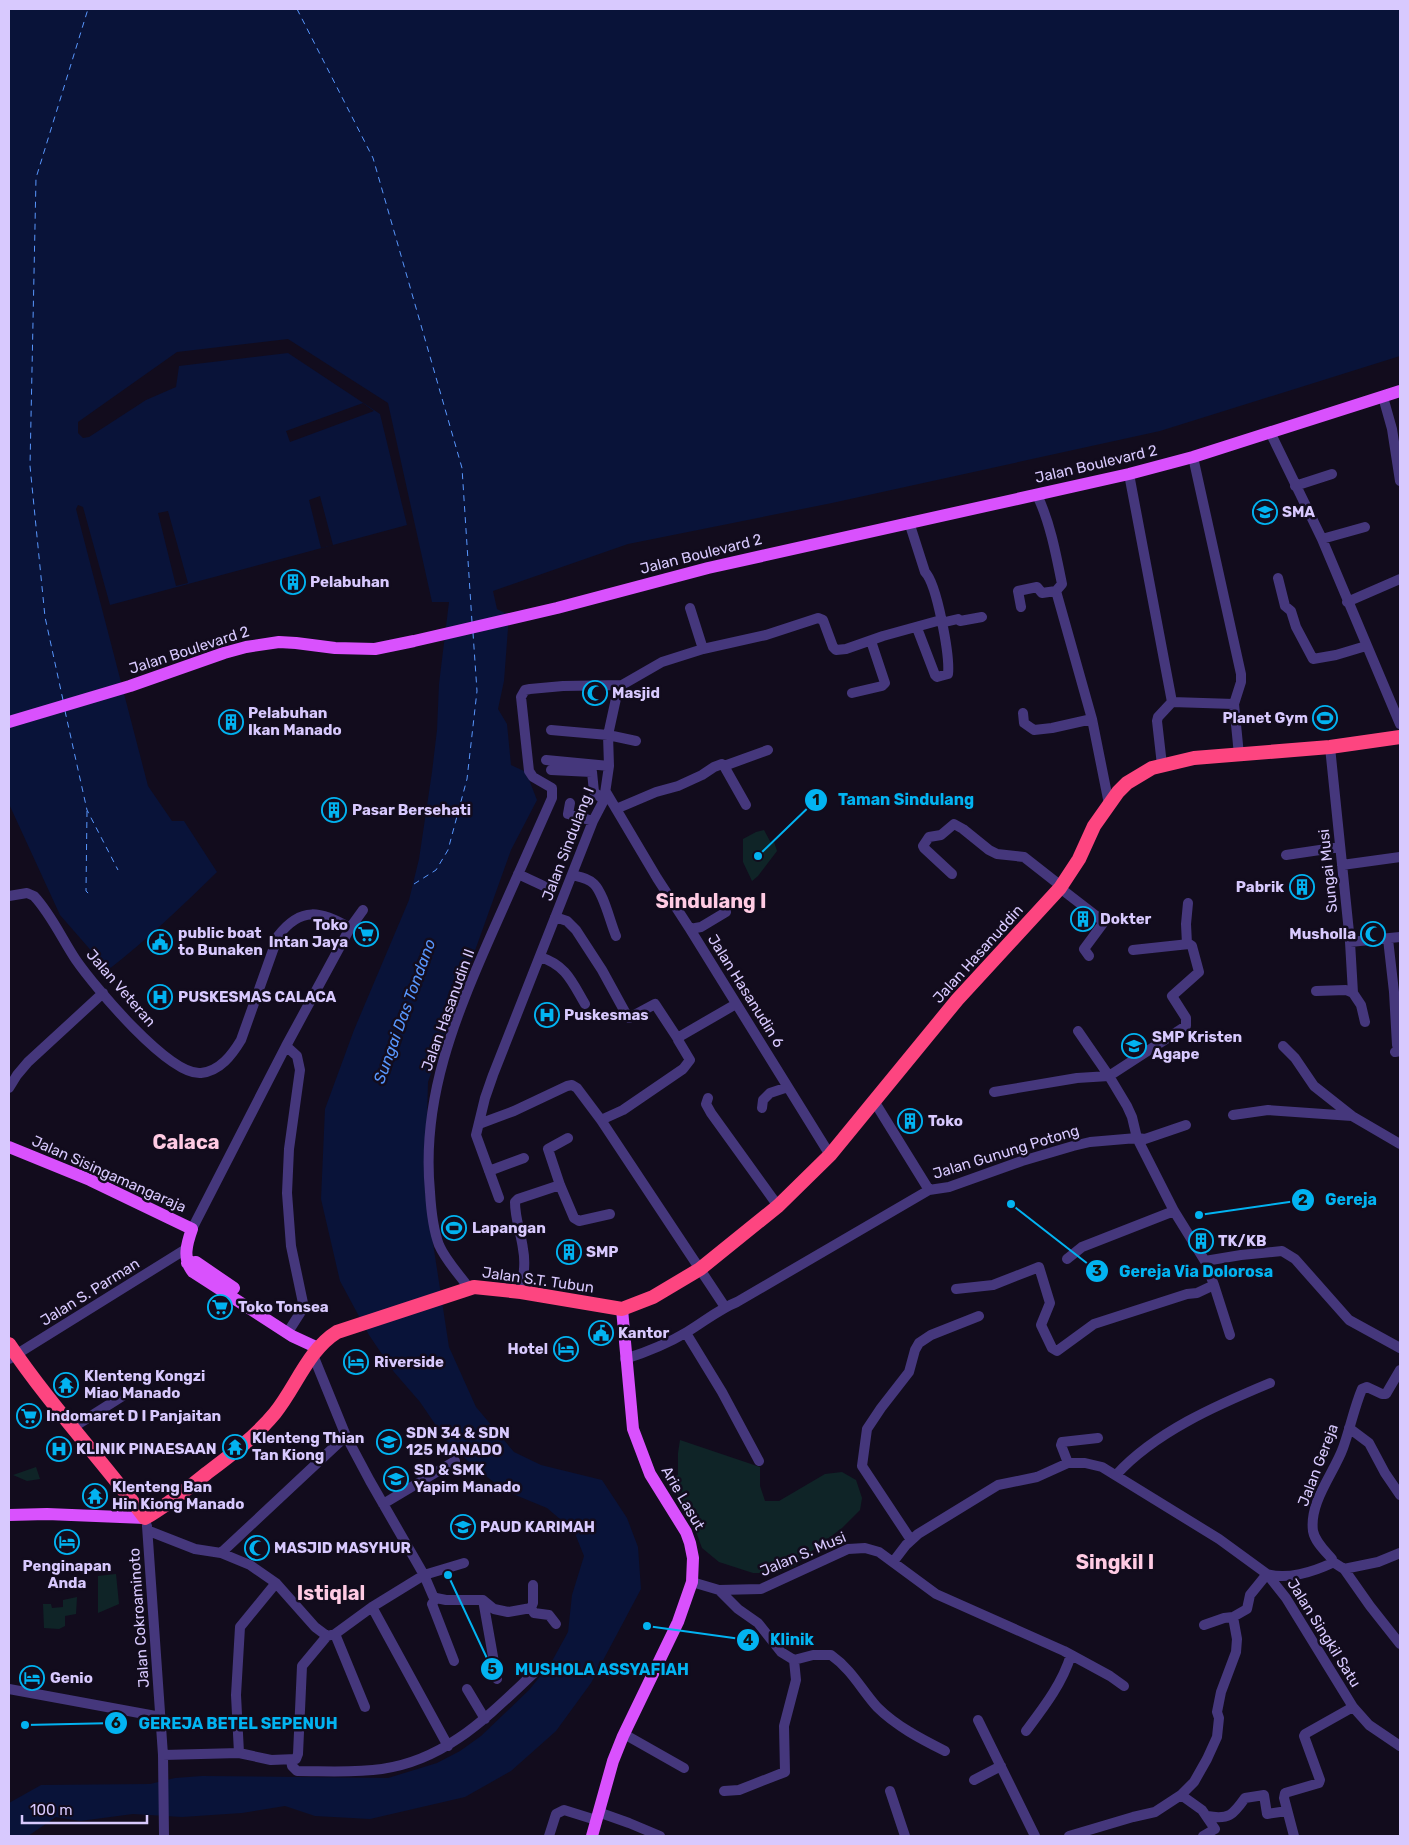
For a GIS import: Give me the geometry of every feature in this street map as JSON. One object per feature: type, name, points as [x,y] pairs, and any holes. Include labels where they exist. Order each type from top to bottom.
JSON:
[{"type":"highway","name":"Jalan Hasanuddin","points":[[622,1309],[653,1297],[700,1269],[778,1206],[830,1155],[957,1000],[1061,887],[1079,858],[1094,826],[1108,804],[1127,783],[1152,768],[1194,758],[1330,747],[1400,737]]},
{"type":"highway","name":"Jalan S.T. Tubun","points":[[324,1343],[469,1288],[521,1292],[622,1309]]},
{"type":"highway","points":[[11,1352],[72,1428],[90,1447],[147,1524],[175,1498],[257,1433],[288,1397],[324,1343]]},
{"type":"main road","name":"Jalan Boulevard 2","points":[[9,722],[130,686],[246,647],[263,643],[288,642],[335,648],[375,649],[486,626],[708,568],[1129,474],[1193,456],[1400,391]]},
{"type":"main road","name":"Jalan Sisingamangaraja","points":[[9,1147],[99,1184],[192,1229],[186,1249],[187,1263],[196,1262],[290,1332]]},
{"type":"main road","name":"Arie Lasut","points":[[592,1836],[613,1761],[678,1622],[692,1582],[693,1558],[686,1532],[650,1474],[632,1429],[622,1309]]},
{"type":"main road","points":[[290,1332],[324,1343]]},
{"type":"main road","points":[[9,1515],[47,1514],[147,1524]]},
{"type":"street","points":[[1383,397],[1392,429],[1400,481]]},
{"type":"street","points":[[1270,432],[1322,539],[1400,724]]},
{"type":"street","points":[[1193,456],[1241,674],[1241,682],[1234,704],[1239,755]]},
{"type":"street","points":[[1129,474],[1172,702]]},
{"type":"street","points":[[1295,486],[1332,474]]},
{"type":"street","points":[[1021,607],[1018,592],[1020,590],[1037,588],[1042,593],[1056,591],[1062,584],[1043,506],[1037,495]]},
{"type":"street","points":[[909,522],[925,572],[930,578],[941,618],[948,674],[937,677],[933,673],[917,628]]},
{"type":"street","points":[[1322,539],[1364,528]]},
{"type":"street","points":[[1278,578],[1285,606],[1292,611],[1296,627],[1313,659],[1336,655],[1366,646]]},
{"type":"street","points":[[1347,602],[1400,579]]},
{"type":"street","points":[[1056,591],[1092,719],[1108,804]]},
{"type":"street","points":[[690,608],[703,649]]},
{"type":"street","points":[[622,685],[662,662],[703,649],[758,637],[819,617],[824,623],[833,647],[836,650],[846,649],[871,640],[917,628],[941,618]]},
{"type":"street","points":[[941,618],[945,622],[982,617]]},
{"type":"street","points":[[852,693],[882,686],[885,683],[871,640]]},
{"type":"street","name":"Jalan Sindulang I","points":[[499,1198],[476,1135],[490,1082],[593,821],[605,796],[609,766],[608,734],[617,694],[622,685]]},
{"type":"street","name":"Jalan Hasanudin II","points":[[469,1288],[444,1254],[436,1235],[428,1166],[429,1132],[434,1097],[446,1050],[473,977],[553,794],[553,790],[549,785],[531,776],[528,771],[521,697],[525,690],[563,686],[622,685]]},
{"type":"street","points":[[1162,765],[1157,721],[1158,717],[1172,702],[1234,704]]},
{"type":"street","points":[[1023,713],[1024,723],[1034,730],[1092,719]]},
{"type":"street","points":[[551,730],[608,734],[636,741]]},
{"type":"street","name":"Sungai Musi","points":[[1330,747],[1350,942],[1353,993]]},
{"type":"street","points":[[616,809],[656,792],[678,786],[714,767],[722,764],[724,766],[768,750]]},
{"type":"street","points":[[546,760],[609,766]]},
{"type":"street","points":[[724,766],[746,805]]},
{"type":"street","name":"Jalan Hasanudin 6","points":[[551,770],[592,772],[594,792],[605,796],[616,809],[830,1155]]},
{"type":"street","points":[[570,803],[568,814],[593,821]]},
{"type":"street","points":[[952,874],[923,846],[929,837],[941,835],[954,824],[997,854],[1024,857],[1104,922],[1084,949],[1090,956]]},
{"type":"street","points":[[1286,855],[1340,847]]},
{"type":"street","points":[[1342,864],[1400,857]]},
{"type":"street","points":[[518,874],[548,888]]},
{"type":"street","points":[[572,875],[587,879],[597,888],[616,936]]},
{"type":"street","name":"Jalan Veteran","points":[[9,896],[26,893],[34,896],[77,961],[103,993],[147,1042],[169,1060],[188,1072],[201,1073],[216,1068],[235,1049],[241,1040],[278,936],[286,926],[298,918],[310,914],[321,914],[350,928]]},
{"type":"street","points":[[1187,944],[1188,903]]},
{"type":"street","points":[[690,929],[701,927],[726,912]]},
{"type":"street","points":[[192,1229],[286,1046],[350,928],[361,913]]},
{"type":"street","points":[[555,917],[567,921],[576,930],[602,970],[627,1015],[655,1004],[690,1060],[683,1069],[623,1110],[601,1120]]},
{"type":"street","points":[[1350,942],[1400,937]]},
{"type":"street","points":[[1388,939],[1394,992],[1397,1050]]},
{"type":"street","points":[[994,1092],[1077,1078],[1109,1076],[1186,1026],[1186,1018],[1172,996],[1199,972],[1192,946],[1187,944],[1133,950]]},
{"type":"street","points":[[540,957],[550,960],[565,971],[585,1004]]},
{"type":"street","points":[[1316,991],[1346,990],[1353,993],[1361,1005],[1365,1022]]},
{"type":"street","points":[[9,1088],[28,1062],[103,993]]},
{"type":"street","points":[[678,1039],[736,1004]]},
{"type":"street","points":[[1078,1031],[1109,1076],[1132,1117],[1137,1138],[1174,1211],[1205,1261],[1230,1334]]},
{"type":"street","points":[[286,1046],[297,1056],[300,1070],[289,1149],[287,1193],[291,1246],[303,1304],[302,1310],[290,1332]]},
{"type":"street","points":[[1283,1046],[1295,1058],[1314,1086],[1352,1116],[1400,1144]]},
{"type":"street","points":[[479,1124],[514,1111],[569,1085],[577,1088],[601,1120],[725,1307]]},
{"type":"street","points":[[762,1108],[763,1100],[770,1093],[788,1087]]},
{"type":"street","points":[[708,1098],[706,1104],[711,1113],[778,1206]]},
{"type":"street","name":"Jalan Gunung Potong","points":[[874,1102],[929,1190]]},
{"type":"street","points":[[1233,1116],[1268,1110],[1352,1116]]},
{"type":"street","name":"Jalan Gunung Potong","points":[[625,1359],[652,1350],[686,1333],[725,1307],[737,1302],[929,1190],[949,1187],[1022,1161],[1073,1146],[1090,1142],[1145,1139],[1186,1125]]},
{"type":"street","points":[[568,1138],[548,1149],[560,1185],[576,1220],[610,1214]]},
{"type":"street","points":[[490,1171],[524,1158]]},
{"type":"street","points":[[521,1292],[525,1268],[524,1250],[517,1224],[515,1202],[518,1198],[560,1185]]},
{"type":"street","points":[[1067,1259],[1082,1247],[1174,1211]]},
{"type":"street","name":"Jalan S. Parman","points":[[11,1352],[186,1249]]},
{"type":"street","points":[[1205,1261],[1241,1255],[1284,1252],[1295,1259],[1349,1320],[1400,1348]]},
{"type":"street","points":[[956,1289],[996,1284],[1039,1267],[1050,1303],[1040,1325],[1052,1348],[1057,1351],[1094,1324],[1201,1291],[1214,1285]]},
{"type":"street","points":[[911,1540],[862,1466],[867,1429],[909,1372],[919,1343],[931,1335],[979,1316]]},
{"type":"street","points":[[686,1333],[722,1392],[759,1461]]},
{"type":"street","points":[[324,1343],[346,1436],[424,1576],[431,1592],[436,1598],[446,1600],[483,1600],[494,1609],[508,1612],[531,1608]]},
{"type":"street","name":"Jalan Gereja","points":[[1333,1562],[1314,1535],[1313,1529],[1322,1490],[1340,1457],[1362,1389],[1365,1387],[1386,1394],[1400,1370]]},
{"type":"street","points":[[1116,1476],[1144,1448],[1173,1430],[1270,1383]]},
{"type":"street","points":[[72,1428],[129,1392]]},
{"type":"street","points":[[1349,1428],[1369,1443],[1385,1473],[1400,1495]]},
{"type":"street","points":[[221,1553],[346,1436]]},
{"type":"street","points":[[1068,1463],[1061,1445],[1062,1442],[1098,1438]]},
{"type":"street","points":[[383,1504],[455,1461]]},
{"type":"street","name":"Jalan Singkil Satu","points":[[893,1562],[911,1540],[923,1530],[998,1485],[1037,1477],[1068,1463],[1084,1463],[1102,1467],[1219,1539],[1267,1574],[1286,1598],[1353,1706],[1369,1725],[1400,1746]]},
{"type":"street","points":[[147,1524],[195,1549],[221,1553],[250,1565],[276,1583],[315,1627],[331,1635],[365,1707]]},
{"type":"street","name":"Jalan Cokroaminoto","points":[[147,1524],[161,1718],[164,1835]]},
{"type":"street","name":"Jalan S. Musi","points":[[692,1582],[719,1590],[760,1589],[848,1549],[872,1549],[936,1594],[1071,1655],[1110,1676],[1124,1686]]},
{"type":"street","points":[[1344,1569],[1378,1562],[1400,1553]]},
{"type":"street","points":[[1204,1625],[1233,1617],[1247,1609],[1250,1594],[1267,1574],[1277,1577],[1286,1576],[1314,1570],[1333,1562],[1344,1569],[1370,1606],[1399,1641]]},
{"type":"street","points":[[163,1755],[238,1753],[271,1760],[296,1759],[298,1754],[302,1666],[331,1635],[372,1607],[424,1576],[464,1563]]},
{"type":"street","points":[[238,1753],[236,1695],[240,1626],[276,1583]]},
{"type":"street","points":[[531,1608],[533,1603],[533,1585]]},
{"type":"street","points":[[719,1590],[758,1623],[781,1652],[794,1660],[813,1655],[831,1655],[852,1673],[873,1702],[886,1715],[905,1729],[944,1751]]},
{"type":"street","points":[[436,1598],[432,1604],[454,1661]]},
{"type":"street","points":[[483,1600],[497,1679]]},
{"type":"street","points":[[372,1607],[448,1746]]},
{"type":"street","points":[[531,1608],[534,1613],[548,1615],[556,1624]]},
{"type":"street","points":[[1069,1836],[1155,1812],[1181,1795],[1194,1782],[1217,1737],[1218,1712],[1222,1692],[1236,1652],[1237,1640],[1233,1617]]},
{"type":"street","points":[[1026,1731],[1049,1700],[1065,1673],[1071,1655]]},
{"type":"street","points":[[724,1791],[739,1790],[786,1772],[784,1726],[796,1680],[794,1660]]},
{"type":"street","points":[[291,1760],[292,1766],[297,1771],[355,1771],[400,1766],[428,1756],[466,1735],[535,1672]]},
{"type":"street","points":[[9,1689],[161,1718]]},
{"type":"street","points":[[467,1689],[485,1719]]},
{"type":"street","points":[[1294,1836],[1284,1798],[1285,1794],[1319,1783],[1320,1780],[1304,1736],[1353,1706]]},
{"type":"street","points":[[978,1720],[1035,1836]]},
{"type":"street","points":[[624,1734],[684,1768]]},
{"type":"street","points":[[974,1780],[1001,1766]]},
{"type":"street","points":[[890,1791],[905,1836]]},
{"type":"street","points":[[1181,1795],[1207,1816],[1217,1832],[1203,1836]]},
{"type":"street","points":[[1207,1816],[1227,1817],[1239,1808],[1245,1798],[1264,1796],[1267,1814],[1288,1811]]},
{"type":"street","points":[[549,1836],[556,1814],[564,1810],[629,1822],[660,1836]]},
{"type":"green space","points":[[764,830],[771,843],[774,842],[777,851],[752,881],[743,862],[743,839]]},
{"type":"green space","points":[[680,1440],[760,1467],[760,1486],[765,1501],[779,1501],[825,1474],[842,1472],[856,1480],[862,1498],[860,1510],[842,1528],[795,1566],[777,1573],[753,1573],[719,1562],[702,1548],[692,1521],[668,1478],[678,1475]]},
{"type":"green space","points":[[36,1467],[40,1479],[27,1481],[13,1475]]},
{"type":"green space","points":[[116,1574],[119,1604],[98,1613],[98,1576]]},
{"type":"green space","points":[[77,1597],[76,1614],[65,1616],[65,1626],[59,1629],[44,1628],[43,1604],[51,1604],[52,1608],[63,1607],[63,1600]]},
{"type":"water","name":"Sungai Das Tondano","points":[[9,9],[1400,9],[1400,356],[1160,431],[832,503],[628,544],[493,591],[497,609],[509,615],[504,681],[498,709],[507,724],[511,765],[526,772],[537,800],[511,850],[428,1082],[425,1191],[449,1347],[476,1407],[514,1452],[541,1465],[602,1480],[627,1518],[638,1547],[641,1589],[591,1683],[556,1731],[511,1771],[465,1797],[370,1819],[315,1816],[285,1806],[242,1813],[182,1817],[133,1814],[80,1821],[56,1817],[28,1836],[9,1836],[9,1803],[41,1785],[150,1784],[175,1778],[202,1776],[388,1778],[437,1763],[460,1751],[481,1736],[529,1690],[551,1663],[568,1632],[572,1595],[584,1556],[574,1531],[547,1508],[503,1490],[450,1446],[420,1402],[394,1372],[369,1335],[340,1281],[321,1199],[325,1109],[354,1030],[409,900],[419,859],[437,730],[439,684],[449,602],[432,602],[388,403],[288,339],[177,352],[78,422],[78,433],[83,438],[89,437],[146,400],[176,387],[179,366],[288,353],[380,414],[407,525],[110,605],[83,507],[78,505],[76,509],[148,786],[172,821],[184,821],[217,872],[150,935],[108,970],[60,915],[9,804]]},
{"type":"pier","points":[[363,403],[374,411],[290,442],[286,431]]},
{"type":"pier","points":[[320,496],[333,545],[321,548],[309,500]]},
{"type":"pier","points":[[168,511],[188,583],[176,586],[158,513]]},
{"type":"ferry route","points":[[63,700],[45,617],[30,466],[36,178],[88,9]]},
{"type":"ferry route","points":[[297,9],[373,158],[462,468],[472,622]]},
{"type":"ferry route","points":[[414,884],[436,870],[448,850],[467,779],[477,691],[473,633]]},
{"type":"ferry route","points":[[65,711],[87,810],[118,870]]},
{"type":"ferry route","points":[[87,811],[86,891],[89,894]]},
{"type":"place","name":"SMA","points":[[1265,512]]},
{"type":"place","name":"Pelabuhan","points":[[293,582]]},
{"type":"place","name":"Masjid","points":[[595,693]]},
{"type":"place","name":"Planet Gym","points":[[1325,718]]},
{"type":"place","name":"Pelabuhan Ikan Manado","points":[[231,722]]},
{"type":"place","name":"Pasar Bersehati","points":[[334,810]]},
{"type":"place","name":"Taman Sindulang","points":[[758,856]]},
{"type":"place","name":"Pabrik","points":[[1302,887]]},
{"type":"place","name":"Dokter","points":[[1083,919]]},
{"type":"place","name":"Toko Intan Jaya","points":[[366,934]]},
{"type":"place","name":"Musholla","points":[[1373,934]]},
{"type":"place","name":"public boat to Bunaken","points":[[160,942]]},
{"type":"place","name":"PUSKESMAS CALACA","points":[[160,997]]},
{"type":"place","name":"Puskesmas","points":[[547,1015]]},
{"type":"place","name":"SMP Kristen Agape","points":[[1134,1046]]},
{"type":"place","name":"Toko","points":[[910,1121]]},
{"type":"place","name":"Gereja Via Dolorosa","points":[[1011,1204]]},
{"type":"place","name":"Gereja","points":[[1199,1215]]},
{"type":"place","name":"Lapangan","points":[[454,1228]]},
{"type":"place","name":"TK/KB","points":[[1201,1241]]},
{"type":"place","name":"SMP","points":[[569,1252]]},
{"type":"place","name":"Toko Tonsea","points":[[220,1307]]},
{"type":"place","name":"Kantor","points":[[601,1333]]},
{"type":"place","name":"Hotel","points":[[566,1349]]},
{"type":"place","name":"Riverside","points":[[356,1362]]},
{"type":"place","name":"Klenteng Kongzi Miao Manado","points":[[66,1385]]},
{"type":"place","name":"Indomaret D I Panjaitan","points":[[29,1416]]},
{"type":"place","name":"SDN 34 & SDN 125 MANADO","points":[[389,1442]]},
{"type":"place","name":"Klenteng Thian Tan Kiong","points":[[235,1447]]},
{"type":"place","name":"KLINIK PINAESAAN","points":[[59,1449]]},
{"type":"place","name":"SD & SMK Yapim Manado","points":[[396,1479]]},
{"type":"place","name":"Klenteng Ban Hin Kiong Manado","points":[[95,1496]]},
{"type":"place","name":"PAUD KARIMAH","points":[[463,1527]]},
{"type":"place","name":"Penginapan Anda","points":[[67,1542]]},
{"type":"place","name":"MASJID MASYHUR","points":[[257,1548]]},
{"type":"place","name":"MUSHOLA ASSYAFIAH","points":[[448,1575]]},
{"type":"place","name":"Klinik","points":[[647,1626]]},
{"type":"place","name":"Genio","points":[[32,1678]]},
{"type":"place","name":"GEREJA BETEL SEPENUH","points":[[25,1725]]},
{"type":"district","name":"Sindulang I","points":[[711,901]]},
{"type":"district","name":"Calaca","points":[[186,1142]]},
{"type":"district","name":"Singkil I","points":[[1115,1562]]},
{"type":"district","name":"Istiqlal","points":[[331,1593]]}]
